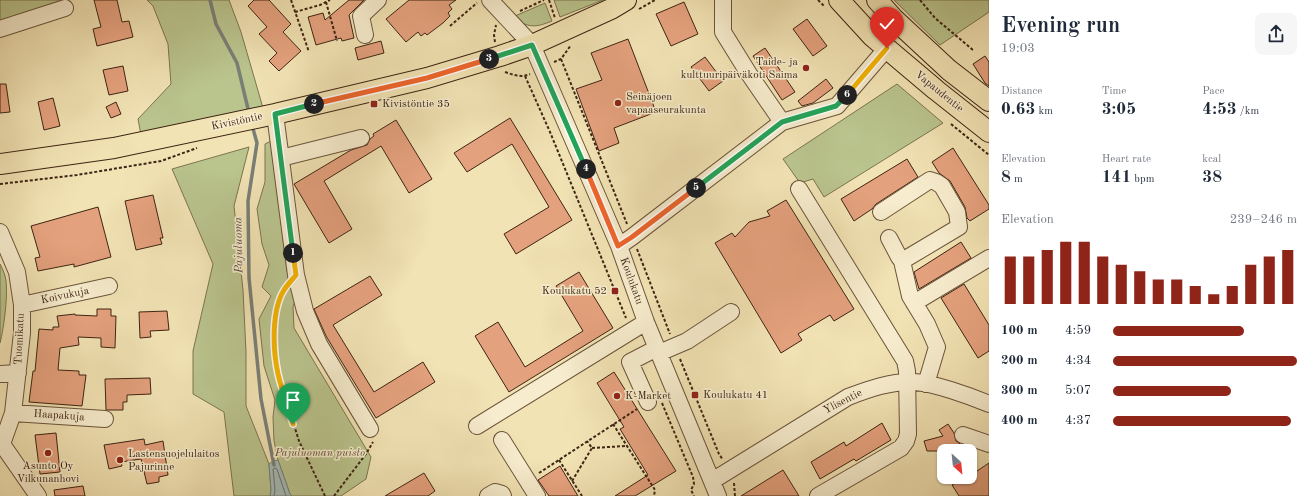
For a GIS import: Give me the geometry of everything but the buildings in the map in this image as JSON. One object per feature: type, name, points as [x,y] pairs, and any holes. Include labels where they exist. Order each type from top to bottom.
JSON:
[{"type":"main road","name":"Kivistöntie","points":[[0,164],[114,148],[269,115],[427,78],[532,45],[611,9],[626,0]]},
{"type":"main road","name":"Vapaudentie","points":[[839,0],[872,36],[989,132]]},
{"type":"main road","name":"Vapaudentie","points":[[877,0],[893,18],[949,70],[989,101]]},
{"type":"street","points":[[365,35],[360,16],[378,0]]},
{"type":"street","name":"Koulukatu","points":[[490,0],[532,45],[618,246],[712,491]]},
{"type":"street","points":[[724,0],[724,32],[749,74],[782,122]]},
{"type":"street","points":[[0,29],[65,8]]},
{"type":"street","points":[[618,246],[632,237],[782,122],[836,106],[887,48]]},
{"type":"street","points":[[269,115],[281,158],[296,275],[305,311],[319,344],[370,429]]},
{"type":"street","points":[[281,158],[361,138]]},
{"type":"street","points":[[881,212],[930,180],[942,186],[957,212],[959,227],[902,261]]},
{"type":"street","points":[[799,189],[905,361],[907,372],[908,434],[906,441],[901,448],[818,496]]},
{"type":"street","name":"Tuomikatu","points":[[0,232],[17,272],[22,305],[22,333],[13,413],[1,445]]},
{"type":"street","points":[[889,238],[902,261],[910,296],[927,324],[937,347],[926,384]]},
{"type":"street","points":[[914,303],[989,258]]},
{"type":"street","name":"Koivukuja","points":[[22,305],[109,286]]},
{"type":"street","points":[[649,403],[630,362],[658,350],[675,346],[687,341],[730,312]]},
{"type":"street","points":[[477,426],[646,322]]},
{"type":"street","points":[[0,374],[18,373]]},
{"type":"street","name":"Ylisentie","points":[[712,491],[848,397],[872,388],[906,382],[926,384],[989,404]]},
{"type":"street","name":"Haapakuja","points":[[13,413],[105,419]]},
{"type":"street","points":[[963,435],[989,444]]},
{"type":"street","points":[[502,440],[538,496]]},
{"type":"street","points":[[1,445],[38,496]]},
{"type":"street","points":[[488,496],[495,492],[502,494],[503,496]]},
{"type":"path","points":[[291,0],[309,52]]},
{"type":"path","points":[[295,12],[330,0]]},
{"type":"path","points":[[450,26],[480,0]]},
{"type":"path","points":[[920,0],[935,18],[973,50]]},
{"type":"path","points":[[326,2],[337,41]]},
{"type":"path","points":[[562,59],[675,346],[719,454],[724,462]]},
{"type":"path","points":[[525,76],[553,139],[631,332]]},
{"type":"path","points":[[0,184],[78,175],[161,161],[203,145]]},
{"type":"path","points":[[296,275],[284,290],[278,304],[275,318],[275,348],[278,374],[299,441],[325,496]]},
{"type":"path","points":[[528,480],[613,424],[649,403],[693,477],[694,484],[691,490],[694,496]]},
{"type":"path","points":[[613,424],[655,490],[654,496]]},
{"type":"path","points":[[334,496],[373,443],[370,429]]},
{"type":"path","points":[[587,441],[592,448]]},
{"type":"path","points":[[592,448],[627,446]]},
{"type":"path","points":[[572,481],[592,448]]},
{"type":"path","points":[[559,460],[582,496]]},
{"type":"green space","points":[[0,0],[65,0],[0,22]]},
{"type":"green space","points":[[147,0],[229,0],[241,32],[263,108],[141,135],[138,119],[171,84],[168,44],[153,6]]},
{"type":"green space","points":[[554,0],[603,0],[560,17]]},
{"type":"green space","points":[[894,0],[989,0],[989,12],[940,45]]},
{"type":"green space","points":[[545,3],[552,21],[542,25],[531,26],[517,21],[515,16]]},
{"type":"green space","points":[[897,84],[943,123],[824,197],[813,179],[800,183],[783,159]]},
{"type":"green space","name":"Pajuluoman puisto","points":[[271,141],[287,271],[298,292],[293,307],[294,328],[371,457],[366,479],[341,496],[292,496],[278,460],[274,441],[273,417],[275,400],[264,366],[259,319],[271,296],[262,287],[269,265],[262,244],[257,209],[265,182],[265,144]]},
{"type":"green space","points":[[249,147],[234,206],[243,290],[246,352],[246,406],[269,464],[270,496],[234,496],[224,412],[193,394],[193,351],[213,264],[172,169]]},
{"type":"green space","points":[[0,264],[5,276],[6,299],[0,343]]},
{"type":"water","points":[[278,460],[292,496],[270,496],[269,464]]},
{"type":"waterway","name":"Pajuluoma","points":[[210,0],[216,24],[237,63],[249,113]]},
{"type":"waterway","name":"Pajuluoma","points":[[252,125],[257,143],[248,201],[249,278],[261,399],[274,465]]},
{"type":"place","name":"Taide- ja kulttuuripäiväkoti Saima","points":[[806,68]]},
{"type":"place","name":"Seinäjoen vapaaseurakunta","points":[[618,103]]},
{"type":"place","name":"Kivistöntie 35","points":[[374,104]]},
{"type":"place","name":"Koulukatu 52","points":[[615,291]]},
{"type":"place","name":"Koulukatu 41","points":[[695,395]]},
{"type":"place","name":"K-Market","points":[[617,396]]},
{"type":"place","name":"Asunto Oy Vilkunanhovi","points":[[48,453]]},
{"type":"place","name":"Lastensuojelulaitos Pajurinne","points":[[120,460]]},
{"type":"route","points":[[293,424],[278,374],[275,348],[275,318],[278,304],[284,290],[296,275],[275,114],[427,78],[532,45],[618,246],[632,237],[782,122],[836,106],[887,48]]}]
